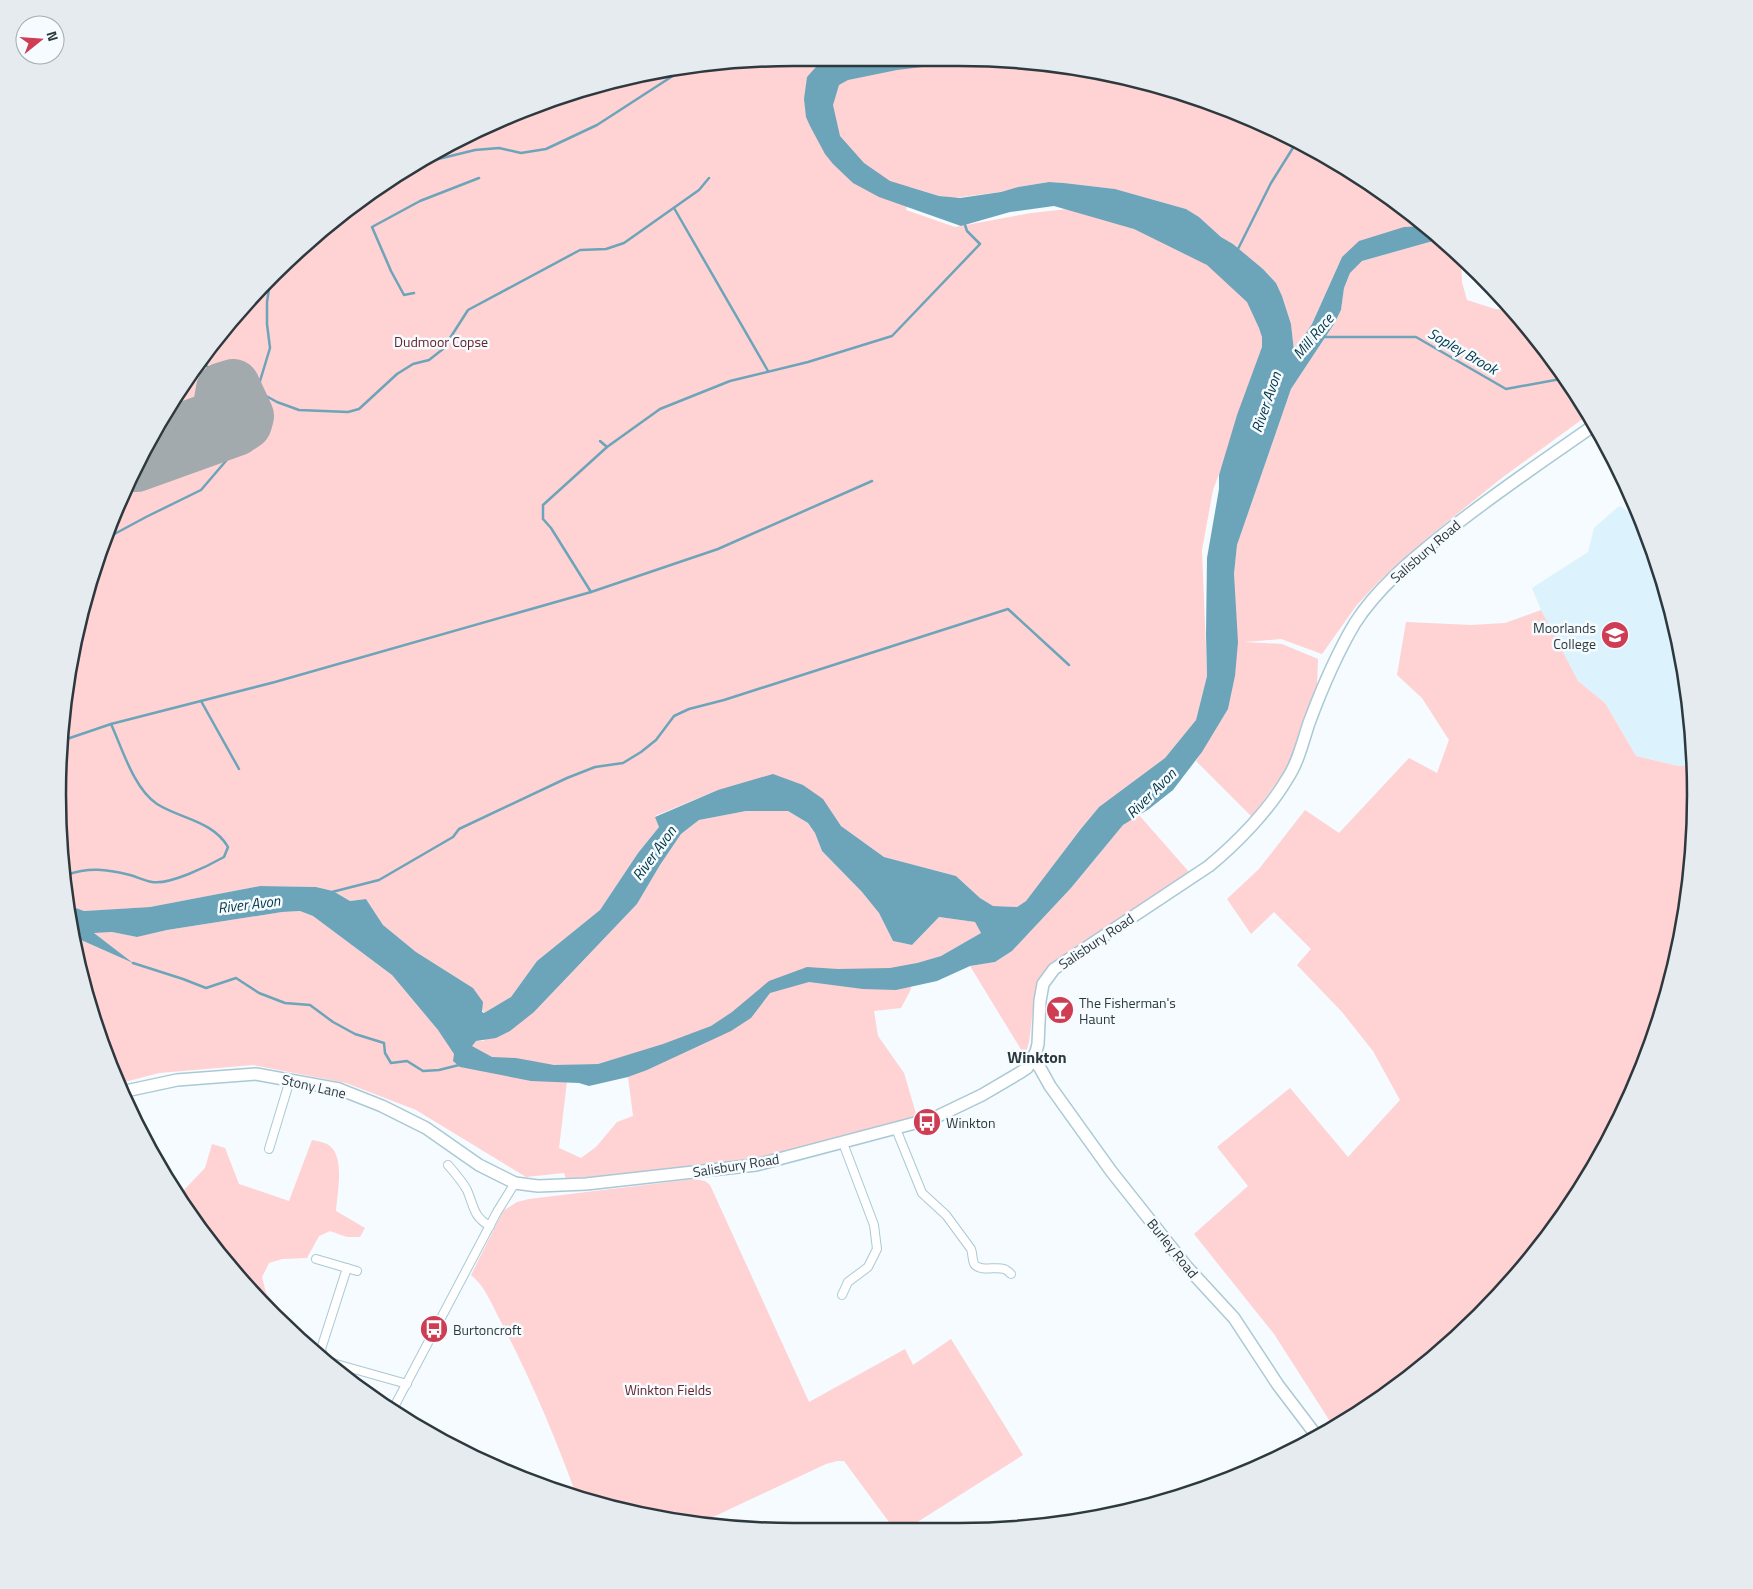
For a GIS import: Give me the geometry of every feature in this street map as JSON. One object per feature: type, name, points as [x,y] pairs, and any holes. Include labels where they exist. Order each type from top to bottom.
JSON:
[{"type":"main road","name":"Salisbury Road","points":[[515,1183],[538,1186],[559,1185],[756,1165],[934,1118],[982,1095],[1021,1072],[1033,1060],[1038,1044],[1040,1001],[1043,984],[1054,969],[1209,866],[1228,850],[1260,815],[1288,779],[1322,689],[1336,658],[1368,606],[1404,566],[1469,514],[1588,429]]},
{"type":"main road","name":"Burley Road","points":[[1033,1060],[1111,1171],[1187,1267],[1234,1318],[1278,1385],[1313,1431]]},
{"type":"main road","name":"Stony Lane","points":[[129,1090],[176,1080],[256,1074],[339,1089],[382,1106],[426,1128],[479,1165],[515,1183]]},
{"type":"street","points":[[270,1149],[290,1080]]},
{"type":"street","points":[[896,1129],[922,1193],[946,1216],[971,1249],[975,1265],[980,1268],[1003,1268],[1011,1274]]},
{"type":"street","points":[[842,1296],[848,1282],[868,1267],[877,1249],[874,1225],[843,1143]]},
{"type":"street","points":[[448,1165],[458,1175],[467,1191],[472,1207],[481,1221],[490,1226]]},
{"type":"street","points":[[396,1404],[490,1226],[515,1183]]},
{"type":"street","points":[[316,1259],[357,1271]]},
{"type":"street","points":[[322,1349],[347,1268]]},
{"type":"street","points":[[344,1366],[407,1384]]},
{"type":"shaded area","name":"Moorlands College","points":[[1619,506],[1629,512],[1648,560],[1673,652],[1681,699],[1686,766],[1678,766],[1636,756],[1605,703],[1578,681],[1545,620],[1532,588],[1588,552],[1594,528]]},
{"type":"green space","name":"Dudmoor Copse","points":[[794,66],[959,66],[1054,72],[1101,80],[1147,91],[1193,105],[1237,122],[1281,141],[1323,164],[1363,189],[1414,226],[1404,227],[1342,257],[1312,324],[1294,352],[1291,324],[1276,283],[1263,269],[1233,244],[1221,237],[1199,217],[1186,209],[1115,189],[1064,183],[1049,182],[1001,192],[953,198],[939,196],[910,187],[906,210],[955,227],[1031,213],[1068,209],[1147,230],[1215,264],[1253,303],[1269,341],[1213,490],[1202,550],[1207,676],[1196,720],[1165,758],[1099,807],[1026,901],[1017,907],[993,906],[980,898],[956,876],[884,857],[841,826],[822,799],[718,790],[655,816],[659,827],[638,853],[600,910],[537,961],[511,997],[484,1013],[473,988],[416,952],[383,925],[366,899],[350,901],[333,891],[316,887],[260,886],[150,907],[84,911],[75,908],[68,842],[66,794],[72,699],[80,652],[91,606],[105,560],[141,472],[189,390],[217,351],[247,314],[280,280],[314,247],[351,217],[390,189],[472,141],[560,105],[606,91],[652,80],[699,72]]},
{"type":"green space","points":[[1432,241],[1461,269],[1462,282],[1467,300],[1502,309],[1506,314],[1536,351],[1582,419],[1503,477],[1432,534],[1380,580],[1356,606],[1322,654],[1281,639],[1244,642],[1282,644],[1318,659],[1317,687],[1286,770],[1252,817],[1196,761],[1228,709],[1235,676],[1234,574],[1237,545],[1291,389],[1334,324],[1341,310],[1344,288],[1350,273],[1362,261]]},
{"type":"green space","points":[[1541,610],[1578,681],[1605,703],[1636,756],[1678,766],[1686,766],[1685,842],[1681,890],[1673,937],[1648,1029],[1631,1073],[1612,1117],[1564,1199],[1506,1275],[1439,1342],[1402,1372],[1330,1421],[1274,1334],[1194,1234],[1248,1186],[1217,1147],[1290,1088],[1348,1157],[1400,1100],[1373,1051],[1342,1012],[1297,965],[1311,949],[1274,912],[1251,934],[1227,899],[1259,869],[1305,810],[1339,833],[1409,758],[1437,773],[1449,740],[1422,698],[1397,675],[1406,622],[1471,625],[1505,623]]},
{"type":"green space","points":[[746,811],[788,811],[808,823],[815,833],[822,851],[862,892],[879,913],[893,941],[912,945],[939,917],[975,922],[981,933],[941,956],[917,963],[910,991],[901,1008],[874,1011],[878,1036],[904,1073],[917,1117],[758,1160],[680,1170],[566,1179],[564,1173],[526,1177],[416,1110],[346,1083],[253,1065],[159,1073],[126,1082],[105,1029],[81,940],[131,962],[94,933],[112,932],[137,937],[167,930],[282,912],[300,911],[313,916],[392,975],[438,1030],[455,1054],[476,1041],[483,1041],[534,1012],[637,904],[681,834],[699,820]],"holes":[[[663,1045],[664,1062],[628,1077],[633,1116],[617,1122],[596,1147],[581,1158],[559,1148],[569,1065],[598,1064]]]},
{"type":"green space","points":[[1139,815],[1189,872],[1050,967],[1036,986],[1029,1042],[1025,1056],[970,966],[995,962],[1012,951],[1071,888],[1123,825]]},
{"type":"green space","points":[[312,1140],[322,1142],[333,1149],[337,1156],[339,1185],[336,1211],[365,1228],[360,1237],[347,1237],[330,1231],[319,1236],[307,1258],[282,1259],[269,1263],[262,1277],[266,1293],[274,1303],[247,1275],[217,1238],[184,1190],[205,1168],[212,1144],[225,1148],[239,1184],[289,1201]]},
{"type":"green space","name":"Winkton Fields","points":[[694,1179],[705,1181],[710,1185],[809,1402],[905,1349],[913,1365],[951,1339],[1023,1455],[916,1523],[889,1522],[844,1461],[826,1464],[711,1518],[652,1509],[574,1488],[551,1429],[522,1363],[488,1296],[471,1275],[503,1211],[517,1202]]},
{"type":"water","points":[[817,66],[925,66],[848,80],[839,85],[833,105],[840,136],[864,163],[890,181],[939,196],[960,198],[1049,182],[1115,189],[1186,209],[1199,217],[1221,237],[1233,244],[1263,269],[1276,283],[1291,324],[1294,351],[1312,324],[1342,257],[1359,241],[1404,227],[1414,226],[1432,241],[1362,261],[1350,273],[1344,288],[1341,310],[1334,324],[1291,389],[1237,545],[1234,574],[1238,642],[1235,676],[1228,709],[1202,752],[1173,790],[1149,809],[1123,825],[1071,888],[1012,951],[995,962],[970,966],[937,981],[896,990],[863,989],[809,982],[770,993],[751,1018],[731,1031],[647,1070],[628,1077],[589,1086],[579,1083],[531,1081],[460,1067],[453,1061],[454,1054],[438,1030],[392,975],[313,916],[300,911],[282,912],[167,930],[137,937],[112,932],[94,933],[133,963],[81,940],[75,908],[84,911],[150,907],[260,886],[316,887],[333,891],[350,901],[366,899],[383,925],[416,952],[473,988],[483,1002],[482,1012],[484,1013],[511,997],[537,961],[600,910],[638,853],[659,827],[655,817],[718,790],[773,774],[803,785],[823,799],[841,826],[884,857],[956,876],[980,898],[993,906],[1017,907],[1026,901],[1099,807],[1165,758],[1196,720],[1207,676],[1207,558],[1219,489],[1219,475],[1237,415],[1262,347],[1262,337],[1259,328],[1247,302],[1207,265],[1134,229],[1054,206],[1010,212],[961,226],[879,197],[853,183],[825,154],[806,117],[804,99],[807,77]],"holes":[[[746,811],[788,811],[808,823],[815,833],[822,851],[862,892],[879,913],[893,941],[912,945],[939,917],[975,922],[981,933],[941,956],[917,963],[890,968],[838,969],[807,967],[769,981],[732,1012],[711,1026],[663,1044],[598,1064],[554,1065],[516,1058],[492,1057],[472,1046],[476,1041],[496,1038],[510,1031],[534,1012],[637,904],[681,834],[699,820]]]},
{"type":"waterway","points":[[440,159],[475,150],[499,148],[521,153],[546,149],[597,125],[672,77]]},
{"type":"waterway","points":[[1237,251],[1271,183],[1293,148]]},
{"type":"waterway","points":[[414,293],[404,295],[391,271],[372,227],[420,201],[479,178]]},
{"type":"waterway","points":[[244,398],[257,391],[277,402],[299,410],[348,412],[359,409],[397,374],[413,364],[429,360],[443,349],[468,310],[580,250],[606,249],[624,243],[699,190],[709,178]]},
{"type":"waterway","points":[[674,208],[768,371]]},
{"type":"waterway","points":[[591,592],[551,528],[543,519],[543,505],[607,447],[660,409],[730,381],[808,362],[892,336],[980,244],[967,231],[964,222]]},
{"type":"waterway","points":[[257,391],[270,348],[267,324],[269,292]]},
{"type":"waterway","name":"Sopley Brook","points":[[1325,337],[1416,337],[1506,389],[1557,380]]},
{"type":"waterway","points":[[115,534],[201,490],[251,434],[249,416],[242,394],[206,366]]},
{"type":"waterway","points":[[600,441],[607,447]]},
{"type":"waterway","points":[[69,738],[111,724],[275,682],[591,592],[718,549],[872,481]]},
{"type":"waterway","points":[[332,892],[379,880],[453,837],[459,829],[567,778],[595,767],[623,763],[656,740],[674,716],[689,709],[724,700],[1008,609],[1069,665]]},
{"type":"waterway","points":[[201,701],[239,769]]},
{"type":"waterway","points":[[71,874],[82,871],[105,870],[152,882],[169,881],[189,874],[224,857],[228,847],[214,831],[196,821],[166,809],[149,797],[135,778],[111,724]]},
{"type":"waterway","points":[[133,963],[206,988],[236,978],[259,993],[285,1003],[310,1005],[333,1022],[355,1034],[384,1043],[385,1053],[391,1063],[407,1061],[423,1071],[439,1070],[459,1065]]},
{"type":"runway","points":[[147,461],[236,429],[245,423],[247,416],[233,386],[223,389],[218,417],[160,438]]},
{"type":"place","name":"Moorlands College","points":[[1615,635]]},
{"type":"place","name":"The Fisherman's Haunt","points":[[1060,1010]]},
{"type":"place","name":"Winkton","points":[[927,1122]]},
{"type":"place","name":"Burtoncroft","points":[[434,1329]]},
{"type":"district","name":"Winkton","points":[[1037,1057]]},
{"type":"water label","name":"Mill Race","points":[[1313,336]]},
{"type":"water label","name":"River Avon","points":[[1266,402]]},
{"type":"water label","name":"River Avon","points":[[1151,793]]},
{"type":"water label","name":"River Avon","points":[[654,853]]},
{"type":"water label","name":"River Avon","points":[[249,904]]}]
